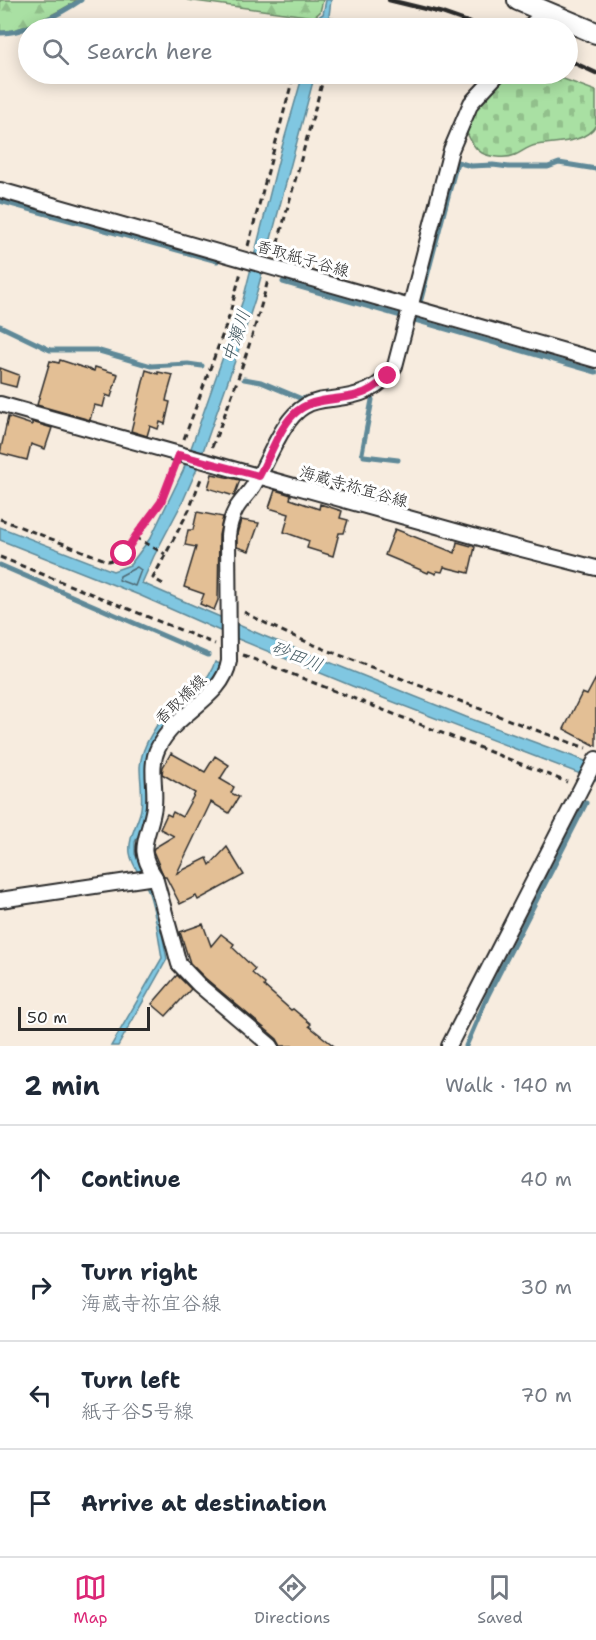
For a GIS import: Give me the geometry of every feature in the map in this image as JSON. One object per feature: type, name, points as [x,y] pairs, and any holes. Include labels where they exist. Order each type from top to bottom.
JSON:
[{"type":"main road","points":[[518,0],[561,18]]},
{"type":"main road","points":[[578,25],[596,33]]},
{"type":"street","name":"香取橋線","points":[[271,1046],[179,964],[155,877],[144,850],[144,840],[155,802],[153,759],[168,730],[210,694],[228,671],[228,536],[230,523],[292,416],[315,401],[359,395],[371,390],[388,376],[395,366],[451,150],[471,103],[489,84]]},
{"type":"street","name":"香取紙子谷線","points":[[0,190],[596,360]]},
{"type":"street","name":"海蔵寺祢宜谷線","points":[[0,404],[498,543],[596,568]]},
{"type":"street","points":[[448,1046],[583,786],[592,756]]},
{"type":"street","points":[[0,900],[155,877]]},
{"type":"path","points":[[0,519],[108,561],[124,554],[161,502],[183,456],[228,320],[247,259],[291,84]]},
{"type":"path","points":[[163,584],[153,578],[189,510],[204,461],[237,384],[255,329],[269,266],[322,84]]},
{"type":"path","points":[[135,537],[165,555]]},
{"type":"path","points":[[0,557],[229,645],[583,786]]},
{"type":"path","points":[[229,609],[539,732],[592,756]]},
{"type":"green space","points":[[0,0],[77,0],[44,18],[18,18],[18,29],[0,31]]},
{"type":"green space","points":[[187,0],[323,0],[320,12],[314,17]]},
{"type":"green space","points":[[495,84],[577,84],[596,91],[596,125],[585,136],[577,139],[536,145],[507,157],[489,156],[474,146],[466,131],[474,108]]},
{"type":"water","points":[[326,0],[331,0],[329,16],[332,18],[318,18],[323,14]]},
{"type":"water","points":[[300,84],[312,84],[255,299],[236,358],[196,471],[142,583],[264,636],[466,717],[596,765],[596,780],[352,686],[139,595],[0,540],[0,527],[113,571],[130,565],[151,537],[183,471],[243,300]]},
{"type":"water","points":[[215,662],[220,664],[217,674],[204,691],[174,712],[154,741],[147,759],[146,807],[143,826],[135,842],[135,854],[153,888],[167,959],[118,1046],[111,1046],[162,958],[151,898],[130,853],[132,836],[141,809],[142,756],[151,735],[164,715],[203,683]]},
{"type":"building","points":[[60,360],[94,371],[95,367],[118,374],[111,397],[106,395],[103,407],[94,405],[90,420],[37,405],[50,361],[59,363]]},
{"type":"building","points":[[0,368],[19,375],[16,387],[0,383]]},
{"type":"building","points":[[146,370],[173,375],[166,401],[170,402],[165,424],[160,422],[158,429],[150,426],[147,436],[131,431]]},
{"type":"building","points":[[8,417],[32,425],[32,422],[52,428],[45,449],[31,444],[27,460],[0,453]]},
{"type":"building","points":[[212,474],[240,480],[234,496],[208,488]]},
{"type":"building","points":[[275,490],[291,495],[290,499],[319,509],[320,504],[342,511],[340,518],[348,520],[344,533],[339,533],[333,556],[307,548],[309,541],[284,532],[289,514],[269,508]]},
{"type":"building","points":[[197,512],[223,517],[219,535],[218,600],[214,610],[200,604],[204,594],[184,587],[196,547],[185,545],[188,530],[193,530]]},
{"type":"building","points":[[241,520],[259,523],[249,551],[237,547],[237,534]]},
{"type":"building","points":[[395,529],[455,553],[457,542],[475,547],[469,573],[444,567],[442,572],[437,571],[436,574],[429,571],[428,573],[385,555]]},
{"type":"building","points":[[596,678],[596,746],[564,729],[582,693],[587,695]]},
{"type":"building","points":[[171,753],[205,772],[215,756],[229,765],[220,779],[234,787],[231,793],[239,797],[229,813],[211,802],[177,873],[207,858],[210,865],[227,847],[244,875],[198,900],[196,896],[180,904],[164,877],[153,851],[154,848],[174,836],[160,829],[167,814],[171,816],[173,812],[182,817],[195,793],[162,774],[163,767]]},
{"type":"building","points":[[203,924],[211,946],[221,934],[234,944],[232,947],[255,969],[252,973],[265,984],[264,986],[334,1046],[281,1046],[277,1039],[205,978],[190,963],[180,932]]},
{"type":"building","points":[[177,975],[191,989],[166,1016],[152,1004]]},
{"type":"waterway","points":[[49,18],[81,0]]},
{"type":"waterway","points":[[0,33],[18,30]]},
{"type":"waterway","points":[[421,299],[457,162],[471,166],[509,167],[548,167],[559,163],[596,169]]},
{"type":"waterway","points":[[0,201],[217,261]]},
{"type":"waterway","points":[[283,282],[596,372]]},
{"type":"waterway","points":[[0,326],[50,350],[96,350],[151,366],[188,364],[202,366]]},
{"type":"waterway","points":[[244,379],[261,382],[302,399],[328,393]]},
{"type":"waterway","points":[[362,453],[372,400]]},
{"type":"waterway","points":[[364,456],[398,460]]},
{"type":"waterway","points":[[0,565],[208,655]]},
{"type":"waterway","points":[[466,1046],[488,995],[586,803]]},
{"type":"railway","points":[[389,0],[456,18]]},
{"type":"railway","points":[[578,65],[596,73]]},
{"type":"route","points":[[124,554],[161,502],[179,455],[259,476],[292,416],[315,401],[359,395],[371,390],[388,376]]},
{"type":"water label","name":"中瀬川","points":[[236,336]]},
{"type":"water label","name":"砂田川","points":[[297,656]]}]
